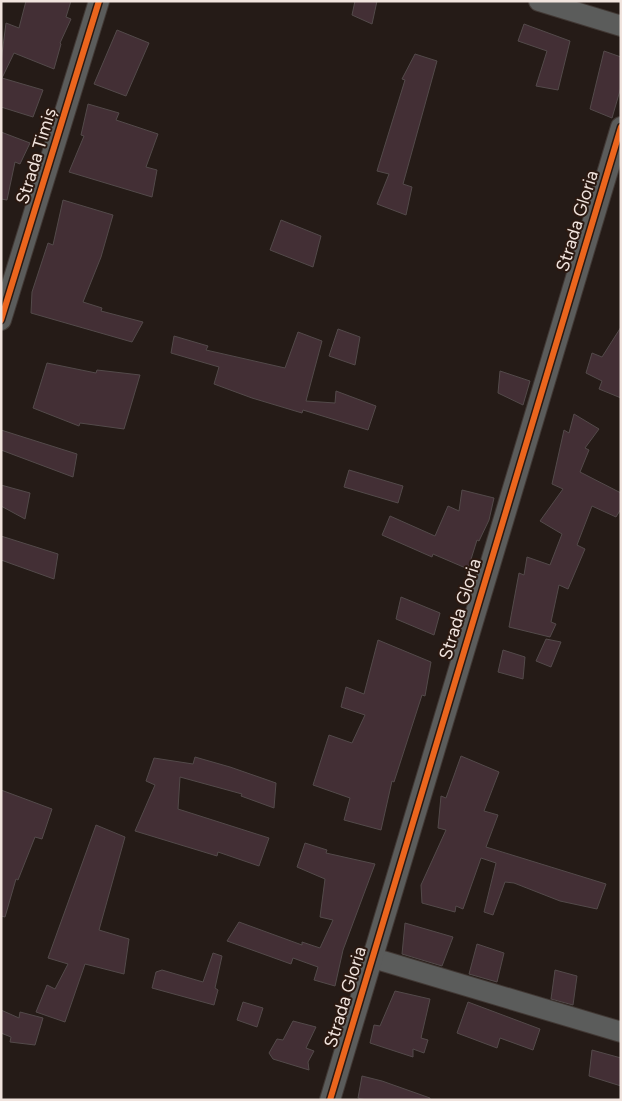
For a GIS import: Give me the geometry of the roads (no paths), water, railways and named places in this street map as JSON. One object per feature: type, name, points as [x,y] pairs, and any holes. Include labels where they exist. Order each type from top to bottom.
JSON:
[{"type":"street","name":"Strada Timiș","points":[[1,320],[99,1]]},
{"type":"street","points":[[539,1],[621,26]]},
{"type":"street","name":"Strada Gloria","points":[[330,1100],[621,127]]},
{"type":"street","points":[[373,958],[621,1032]]}]
